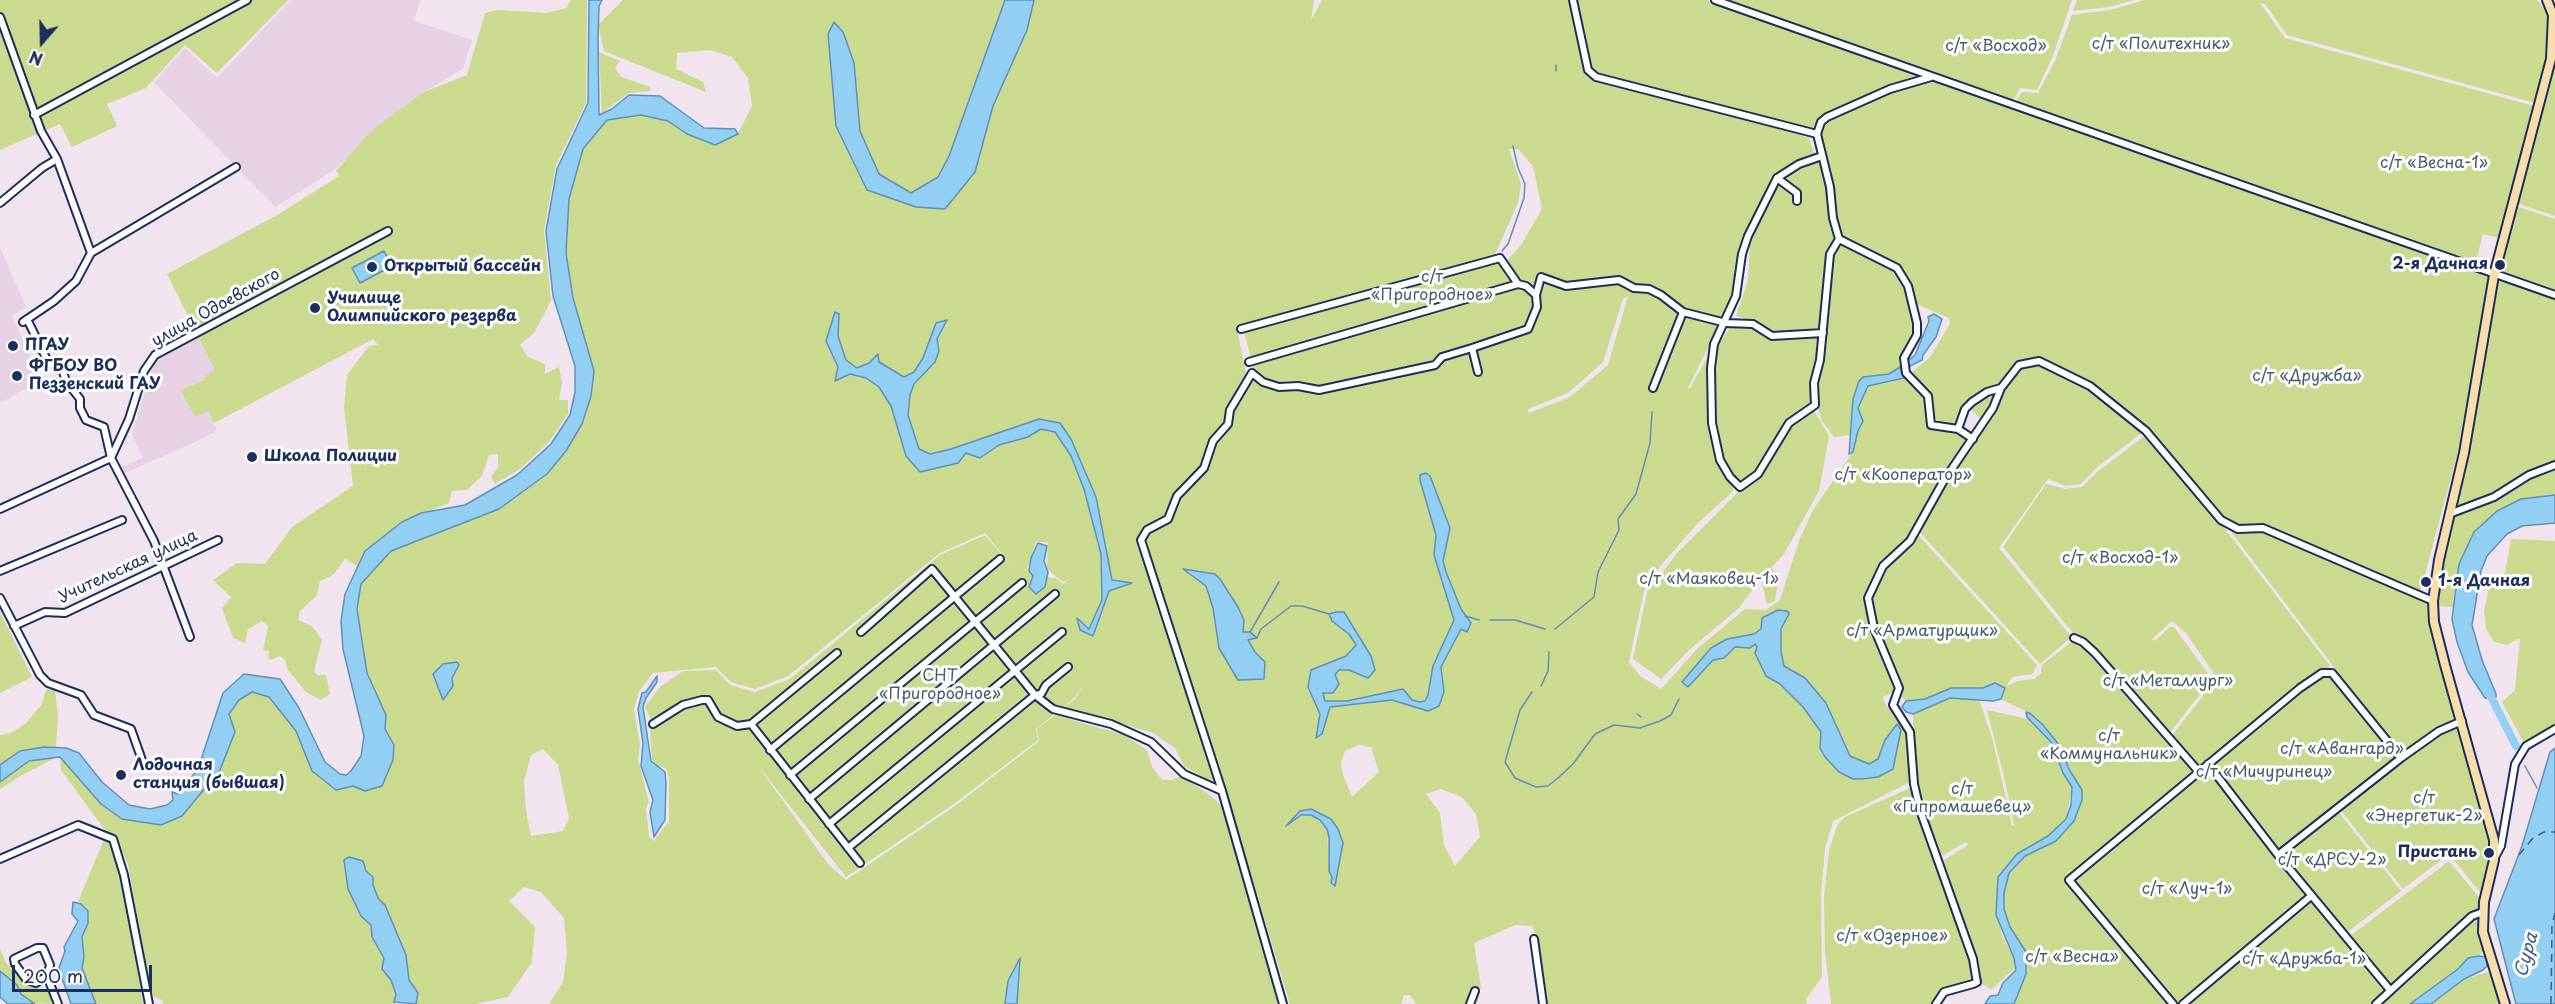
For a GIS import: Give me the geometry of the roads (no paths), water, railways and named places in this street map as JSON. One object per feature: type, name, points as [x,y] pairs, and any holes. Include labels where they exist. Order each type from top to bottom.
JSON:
[{"type":"main road","points":[[2505,1004],[2487,949],[2483,912],[2494,860],[2494,840],[2434,622],[2433,601],[2449,514],[2464,453],[2494,275],[2551,59],[2554,15],[2546,2]]},
{"type":"street","points":[[34,115],[247,0]]},
{"type":"street","points":[[1573,0],[1588,70],[1596,76],[1817,134]]},
{"type":"street","points":[[1715,0],[2555,295]]},
{"type":"street","points":[[0,18],[34,115],[57,159],[91,253]]},
{"type":"street","points":[[1822,156],[1799,164],[1777,178],[1748,236],[1742,254],[1736,296],[1726,323],[1714,344],[1711,368],[1712,423],[1720,460],[1730,477],[1740,487],[1758,474],[1789,423],[1815,405],[1815,383],[1823,333],[1830,254],[1839,240],[1822,156],[1817,134],[1821,122],[1827,117],[1890,89],[1931,77]]},
{"type":"street","points":[[0,203],[42,168],[57,159]]},
{"type":"street","points":[[190,636],[154,541],[111,458],[104,427],[86,420],[80,408],[80,399],[66,381],[62,369],[48,362],[25,320],[54,301],[76,281],[91,253],[236,167]]},
{"type":"street","points":[[1777,178],[1797,193],[1797,201]]},
{"type":"street","name":"улица Одоевского","points":[[111,458],[129,419],[144,372],[155,355],[388,231]]},
{"type":"street","points":[[1839,240],[1896,268],[1908,286],[1917,323],[1917,335],[1904,358],[1906,373],[1928,396],[1931,425],[1958,429],[1973,439]]},
{"type":"street","points":[[1241,329],[1500,258],[1518,284]]},
{"type":"street","points":[[1283,1004],[1222,791],[1141,540],[1147,530],[1168,519],[1177,496],[1204,468],[1213,441],[1228,424],[1230,410],[1252,373],[1263,382],[1279,387],[1298,386],[1319,390],[1435,365],[1442,357],[1528,329],[1538,307],[1536,295],[1541,277],[1566,286],[1619,280],[1634,288],[1648,289],[1661,295],[1683,312],[1726,323],[1753,324],[1772,336],[1823,333]]},
{"type":"street","points":[[1249,362],[1518,284],[1526,286],[1536,295]]},
{"type":"street","points":[[1653,388],[1683,312]]},
{"type":"street","points":[[1472,348],[1478,372]]},
{"type":"street","points":[[1936,1004],[1944,992],[1977,982],[1973,959],[1920,810],[1914,784],[1910,732],[1893,705],[1899,688],[1874,628],[1868,598],[1883,566],[1910,541],[1944,482],[1993,408],[2001,388],[2019,365],[2039,361],[2090,386],[2146,431],[2221,520],[2238,529],[2263,528],[2433,601]]},
{"type":"street","points":[[1958,429],[1965,409],[1972,402],[1987,392],[2001,388]]},
{"type":"street","points":[[0,509],[111,458]]},
{"type":"street","points":[[2449,514],[2494,497],[2529,475],[2555,465]]},
{"type":"street","points":[[0,571],[122,520]]},
{"type":"street","name":"Учительская улица","points":[[14,626],[45,612],[65,613],[218,540]]},
{"type":"street","points":[[770,750],[1000,559]]},
{"type":"street","points":[[861,632],[932,569],[1035,695],[1053,709],[1111,724],[1151,742],[1184,774],[1222,791]]},
{"type":"street","points":[[790,775],[1022,583]]},
{"type":"street","points":[[809,799],[995,646],[1054,594]]},
{"type":"street","points":[[0,598],[40,675],[48,683],[81,695],[94,715],[131,729],[143,763]]},
{"type":"street","points":[[829,824],[1062,632]]},
{"type":"street","points":[[2074,638],[2084,642],[2199,772]]},
{"type":"street","points":[[653,724],[683,705],[708,700],[718,717],[737,726],[751,724],[837,653]]},
{"type":"street","points":[[848,849],[1035,695],[1041,694],[1046,685],[1068,667]]},
{"type":"street","points":[[2173,1004],[2069,880],[2300,688],[2322,673],[2332,673],[2401,758]]},
{"type":"street","points":[[2278,855],[2401,758],[2439,731],[2462,721]]},
{"type":"street","points":[[751,724],[860,863]]},
{"type":"street","points":[[2494,860],[2501,846],[2515,764],[2526,746],[2555,729]]},
{"type":"street","points":[[2208,764],[2311,896],[2390,990]]},
{"type":"street","points":[[0,859],[78,825],[112,838],[124,875],[149,1004]]},
{"type":"street","points":[[2183,1004],[2311,896]]},
{"type":"street","points":[[2376,1004],[2472,916],[2483,912]]},
{"type":"street","points":[[1534,939],[1543,1004]]},
{"type":"street","points":[[47,976],[36,983],[26,979],[15,964],[14,958],[37,948],[43,948],[50,965],[47,976],[58,1004]]},
{"type":"street","points":[[1470,1004],[1475,991]]},
{"type":"water","points":[[589,0],[602,0],[599,6],[598,39],[599,115],[612,109],[629,95],[660,96],[704,128],[735,129],[738,134],[715,145],[687,134],[668,121],[641,115],[607,120],[583,149],[569,199],[566,253],[573,298],[594,371],[591,396],[582,424],[566,451],[547,474],[499,509],[391,551],[361,584],[357,609],[367,673],[386,715],[385,729],[394,745],[393,760],[382,786],[365,791],[353,786],[336,790],[312,771],[296,731],[269,697],[252,692],[239,700],[229,714],[235,732],[220,770],[182,816],[161,825],[122,819],[101,804],[60,757],[29,761],[0,782],[0,765],[20,751],[44,747],[66,748],[79,753],[102,782],[129,805],[150,809],[167,805],[173,800],[172,792],[178,794],[198,769],[223,693],[244,674],[280,679],[299,708],[325,762],[340,774],[346,775],[351,771],[361,756],[364,736],[343,649],[341,621],[345,594],[365,551],[402,522],[421,513],[465,505],[517,475],[551,444],[570,415],[575,392],[575,366],[553,296],[546,231],[557,169],[588,103]]},
{"type":"water","points":[[1005,0],[1034,0],[1027,30],[993,106],[975,172],[945,209],[916,207],[867,190],[836,126],[828,34],[834,22],[843,32],[854,63],[860,131],[879,174],[911,193],[938,177],[949,156]]},
{"type":"water","name":"Открытый бассейн","points":[[384,251],[392,266],[360,283],[352,268]]},
{"type":"water","points":[[835,312],[839,314],[838,336],[846,360],[857,368],[869,363],[878,354],[879,362],[904,377],[914,372],[923,358],[936,323],[947,320],[937,339],[939,351],[935,362],[914,384],[910,395],[908,415],[919,449],[930,454],[951,449],[1039,419],[1060,423],[1071,439],[1096,497],[1112,580],[1132,583],[1109,591],[1093,636],[1080,630],[1077,618],[1089,629],[1102,600],[1101,554],[1084,489],[1071,456],[1055,432],[1041,429],[1028,437],[999,445],[980,458],[966,453],[958,463],[920,472],[906,456],[891,406],[879,387],[866,378],[850,374],[835,381],[838,367],[826,341]]},
{"type":"water","points":[[1934,314],[1942,319],[1936,337],[1922,360],[1908,367],[1908,361],[1915,355],[1929,321],[1928,317]]},
{"type":"water","points":[[1900,367],[1904,378],[1868,386],[1858,408],[1863,421],[1853,452],[1849,454],[1853,399],[1859,381],[1863,377],[1889,374]]},
{"type":"water","points":[[1426,473],[1430,476],[1450,528],[1443,561],[1446,572],[1461,609],[1471,623],[1467,632],[1461,629],[1441,667],[1444,692],[1439,706],[1428,711],[1392,700],[1330,707],[1322,734],[1316,738],[1320,714],[1308,687],[1311,670],[1346,656],[1356,645],[1349,634],[1332,621],[1329,614],[1344,612],[1371,656],[1375,670],[1368,678],[1349,670],[1339,670],[1335,675],[1339,684],[1333,693],[1323,693],[1325,701],[1347,701],[1403,689],[1412,700],[1420,702],[1425,701],[1428,695],[1433,666],[1454,620],[1434,555],[1436,535],[1420,480],[1420,475]]},
{"type":"water","points":[[2555,495],[2555,523],[2522,526],[2507,534],[2487,556],[2481,571],[2472,625],[2482,660],[2496,694],[2496,697],[2485,698],[2468,672],[2457,642],[2452,619],[2459,564],[2474,532],[2497,511],[2521,499]]},
{"type":"water","points":[[1038,543],[1047,546],[1044,561],[1048,572],[1045,587],[1036,594],[1029,587],[1033,576],[1029,571],[1031,558]]},
{"type":"water","points":[[1183,569],[1215,574],[1220,579],[1244,620],[1243,632],[1250,632],[1257,638],[1248,640],[1265,662],[1264,679],[1238,680],[1219,648],[1213,608],[1206,586]]},
{"type":"water","points":[[1778,610],[1787,611],[1789,614],[1781,629],[1784,666],[1805,678],[1826,703],[1850,756],[1869,764],[1878,759],[1885,740],[1897,724],[1901,730],[1893,769],[1878,777],[1862,779],[1853,779],[1839,772],[1820,748],[1821,732],[1803,707],[1780,684],[1766,676],[1755,653],[1757,647],[1755,644],[1750,648],[1735,647],[1724,658],[1713,660],[1688,687],[1682,682],[1711,648],[1727,639],[1754,634],[1761,629],[1762,618]]},
{"type":"water","points":[[457,662],[459,665],[452,678],[453,686],[443,700],[433,674],[443,664]]},
{"type":"water","points":[[657,676],[657,682],[643,707],[651,761],[665,772],[666,783],[665,820],[654,837],[650,812],[653,800],[641,766],[643,743],[638,709],[642,693],[646,692]]},
{"type":"water","points":[[1995,683],[2005,688],[2001,699],[1993,701],[1950,698],[1913,714],[1906,712],[1902,707],[1906,701],[1925,699],[1951,688],[1983,688]]},
{"type":"water","points":[[2026,712],[2043,725],[2060,746],[2069,769],[2082,790],[2082,800],[2074,821],[2056,841],[2025,856],[2009,873],[2004,893],[2004,909],[2010,927],[2026,952],[2026,974],[2014,1004],[1985,1004],[1990,996],[1998,995],[2003,983],[2016,970],[2014,958],[1996,915],[1998,877],[2017,854],[2048,836],[2066,819],[2071,805],[2072,787],[2063,773],[2052,743],[2027,717]]},
{"type":"water","name":"Сура","points":[[2555,748],[2555,1004],[2516,1004],[2494,919],[2522,846],[2550,752]]},
{"type":"water","points":[[1311,809],[1331,819],[1343,843],[1335,886],[1331,883],[1332,877],[1329,871],[1327,829],[1320,820],[1311,815],[1301,815],[1286,826],[1300,811]]},
{"type":"water","points":[[349,857],[363,861],[366,871],[373,877],[373,885],[378,898],[385,905],[406,955],[409,980],[418,993],[416,1004],[394,1002],[396,994],[391,980],[382,969],[384,958],[372,937],[371,925],[361,916],[348,889],[344,860]]},
{"type":"water","points":[[73,902],[81,904],[88,911],[88,923],[82,937],[84,957],[82,968],[96,1004],[71,1004],[59,968],[65,951],[64,947],[78,921],[72,914]]},
{"type":"water","points":[[2487,957],[2487,966],[2483,970],[2464,979],[2431,1004],[2410,1004],[2458,969],[2468,958]]},
{"type":"water","points":[[1020,958],[1017,1004],[1005,1004],[1008,981]]},
{"type":"water","points":[[0,971],[17,985],[21,994],[35,1004],[8,1004],[0,997]]},
{"type":"waterway","points":[[1556,65],[1556,71]]},
{"type":"waterway","points":[[1502,251],[1508,244],[1524,198],[1525,184],[1518,168],[1513,146]]},
{"type":"waterway","points":[[1555,629],[1594,597],[1598,572],[1619,530],[1618,519],[1636,494],[1650,443],[1652,412]]},
{"type":"waterway","points":[[1279,582],[1250,632],[1257,638],[1261,629],[1291,606],[1302,606],[1329,614]]},
{"type":"waterway","points":[[1465,616],[1479,620]]},
{"type":"waterway","points":[[1490,620],[1515,620],[1545,629]]},
{"type":"waterway","points":[[1541,686],[1548,671],[1549,652]]},
{"type":"waterway","points":[[2488,691],[2516,746]]},
{"type":"waterway","points":[[1532,692],[1520,710],[1505,762],[1515,778],[1536,787],[1548,786],[1559,777],[1573,764],[1595,734],[1614,725],[1640,728],[1660,721],[1671,715],[1679,699]]},
{"type":"waterway","points":[[1637,714],[1641,717]]},
{"type":"waterway","points":[[2525,766],[2537,788]]},
{"type":"place","name":"2-я Дачная","points":[[2500,265]]},
{"type":"place","name":"Открытый бассейн","points":[[372,267]]},
{"type":"place","name":"Училище Олимпийского резерва","points":[[315,308]]},
{"type":"place","name":"ПГАУ","points":[[13,346]]},
{"type":"place","name":"ФГБОУ ВО Пеззенский ГАУ","points":[[17,376]]},
{"type":"place","name":"Школа Полиции","points":[[252,457]]},
{"type":"place","name":"1-я Дачная","points":[[2426,582]]},
{"type":"place","name":"Лодочная станция (бывшая)","points":[[121,775]]},
{"type":"place","name":"Пристань","points":[[2489,853]]},
{"type":"park label","name":"с/т «Политехник»","points":[[2161,45]]},
{"type":"park label","name":"с/т «Восход»","points":[[1996,47]]},
{"type":"park label","name":"с/т «Весна-1»","points":[[2434,164]]},
{"type":"park label","name":"с/т «Пригородное»","points":[[1432,287]]},
{"type":"park label","name":"с/т «Дружба»","points":[[2307,377]]},
{"type":"park label","name":"с/т «Кооператор»","points":[[1903,476]]},
{"type":"park label","name":"с/т «Восход-1»","points":[[2120,559]]},
{"type":"park label","name":"с/т «Маяковец-1»","points":[[1709,580]]},
{"type":"park label","name":"с/т «Арматурщик»","points":[[1922,632]]},
{"type":"park label","name":"с/т «Металлург»","points":[[2168,682]]},
{"type":"park label","name":"СНТ «Пригородное»","points":[[940,686]]},
{"type":"park label","name":"с/т «Коммунальник»","points":[[2109,746]]},
{"type":"park label","name":"с/т «Авангард»","points":[[2342,750]]},
{"type":"park label","name":"с/т «Мичуринец»","points":[[2264,773]]},
{"type":"park label","name":"с/т «Гипромашевец»","points":[[1962,799]]},
{"type":"park label","name":"с/т «Энергетик-2»","points":[[2424,808]]},
{"type":"park label","name":"с/т «ДРСУ-2»","points":[[2332,861]]},
{"type":"park label","name":"с/т «Луч-1»","points":[[2187,890]]},
{"type":"park label","name":"с/т «Озерное»","points":[[1892,937]]},
{"type":"park label","name":"с/т «Весна»","points":[[2072,958]]},
{"type":"park label","name":"с/т «Дружба-1»","points":[[2304,960]]}]
